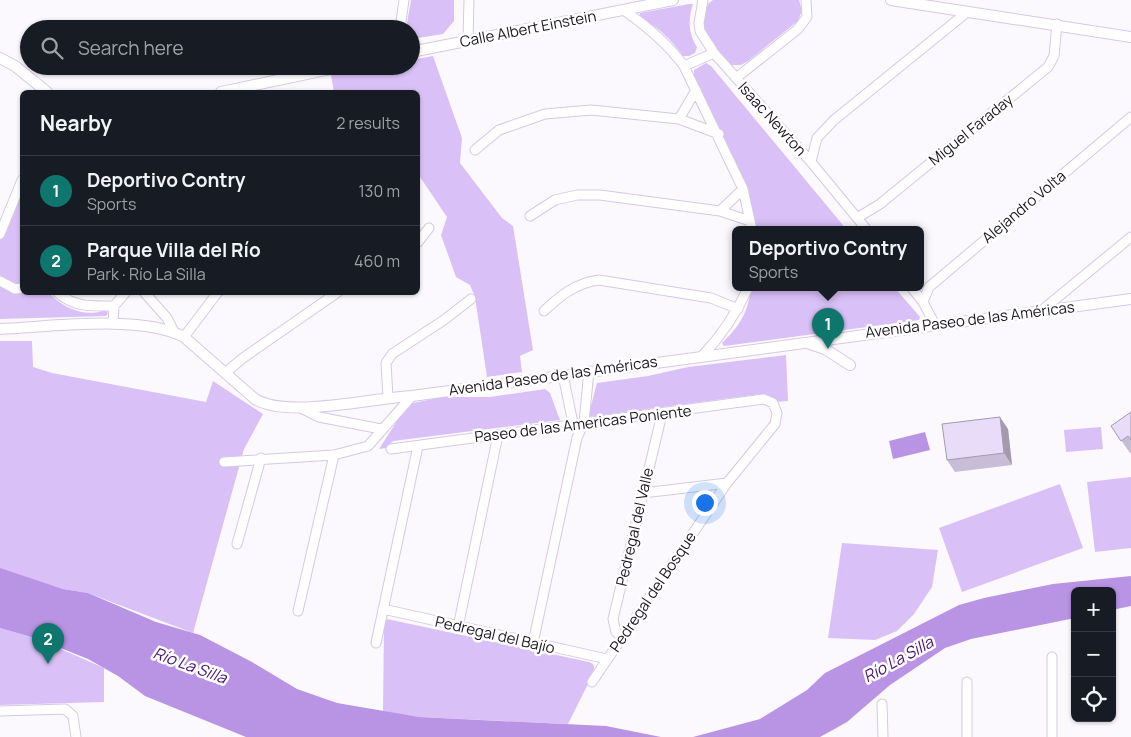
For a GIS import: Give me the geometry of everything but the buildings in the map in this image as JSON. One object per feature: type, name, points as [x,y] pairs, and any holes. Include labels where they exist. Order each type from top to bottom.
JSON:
[{"type":"street","points":[[401,20],[404,0]]},
{"type":"street","points":[[468,40],[470,0]]},
{"type":"street","name":"Calle Albert Einstein","points":[[420,50],[673,0]]},
{"type":"street","name":"Isaac Newton","points":[[703,0],[700,31],[714,53],[864,226]]},
{"type":"street","points":[[736,78],[798,29],[806,17],[806,0]]},
{"type":"street","points":[[892,0],[921,2],[966,13],[1057,24],[1131,37]]},
{"type":"street","points":[[625,11],[653,30],[672,48],[684,66],[719,134],[743,189],[751,226]]},
{"type":"street","points":[[810,162],[818,138],[834,120],[966,13]]},
{"type":"street","name":"Miguel Faraday","points":[[857,218],[880,204],[1048,67],[1054,56],[1057,24]]},
{"type":"street","points":[[684,66],[714,53]]},
{"type":"street","points":[[0,58],[20,70]]},
{"type":"street","points":[[26,75],[45,90]]},
{"type":"street","points":[[231,90],[302,75]]},
{"type":"street","points":[[679,119],[696,90]]},
{"type":"street","points":[[476,150],[499,130],[545,114],[591,110],[679,119],[719,134]]},
{"type":"street","name":"Alejandro Volta","points":[[923,302],[929,287],[1131,118]]},
{"type":"street","points":[[0,234],[20,185]]},
{"type":"street","points":[[720,211],[743,189]]},
{"type":"street","points":[[530,216],[555,200],[578,194],[600,195],[720,211],[751,226]]},
{"type":"street","points":[[420,239],[429,228]]},
{"type":"street","points":[[1041,311],[1131,237]]},
{"type":"street","points":[[544,311],[558,298],[582,282],[599,280],[712,298],[738,309]]},
{"type":"street","points":[[0,281],[15,289],[20,288]]},
{"type":"street","points":[[703,355],[720,338],[747,291]]},
{"type":"street","points":[[914,291],[923,302],[935,325]]},
{"type":"street","points":[[60,295],[66,300],[84,306],[114,306]]},
{"type":"street","points":[[113,324],[114,306],[123,295]]},
{"type":"street","points":[[147,295],[167,318],[174,332]]},
{"type":"street","points":[[184,337],[216,295]]},
{"type":"street","points":[[225,373],[334,295]]},
{"type":"street","points":[[388,397],[386,363],[392,354],[444,320],[470,299]]},
{"type":"street","name":"Avenida Paseo de las Américas","points":[[0,329],[113,324],[142,326],[174,332],[184,337],[255,399],[266,406],[301,408],[388,397],[412,396],[703,355],[1131,299]]},
{"type":"street","points":[[804,343],[825,349],[850,365]]},
{"type":"street","points":[[532,643],[577,438],[584,422],[588,371]]},
{"type":"street","points":[[563,375],[572,424],[577,438]]},
{"type":"street","points":[[224,462],[261,458],[334,455],[372,444],[381,429],[412,396]]},
{"type":"street","name":"Paseo de las Americas Poniente","points":[[391,449],[764,399],[773,403]]},
{"type":"street","name":"Pedregal del Bosque","points":[[592,682],[727,483],[775,424],[777,413],[773,403]]},
{"type":"street","points":[[301,408],[319,417],[381,429]]},
{"type":"street","name":"Pedregal del Valle","points":[[623,637],[616,632],[613,619],[662,414]]},
{"type":"street","points":[[458,626],[498,435]]},
{"type":"street","points":[[376,643],[418,446]]},
{"type":"street","points":[[298,611],[334,455]]},
{"type":"street","points":[[237,544],[261,458]]},
{"type":"street","points":[[644,493],[727,483]]},
{"type":"street","name":"Pedregal del Bajío","points":[[383,609],[607,659]]},
{"type":"street","points":[[1052,657],[1052,737]]},
{"type":"street","points":[[967,682],[967,737]]},
{"type":"street","points":[[882,704],[883,737]]},
{"type":"street","points":[[0,711],[65,709],[73,716],[76,737]]},
{"type":"shaded area","points":[[411,0],[454,0],[454,21],[443,34],[420,38],[420,20],[408,20]]},
{"type":"shaded area","points":[[713,0],[799,0],[802,11],[798,21],[748,61],[741,65],[729,65],[722,59],[701,30],[702,16],[709,3]]},
{"type":"shaded area","points":[[693,4],[690,26],[697,47],[695,53],[683,56],[663,34],[639,17],[640,13]]},
{"type":"shaded area","points":[[433,56],[462,138],[460,163],[502,218],[513,226],[533,350],[520,356],[522,372],[487,377],[475,297],[470,285],[456,277],[441,235],[447,217],[420,177],[420,90],[334,90],[331,75],[420,75],[420,58]]},
{"type":"shaded area","points":[[706,63],[711,66],[844,226],[752,226],[750,209],[694,78],[694,70]]},
{"type":"shaded area","points":[[20,197],[20,295],[51,295],[61,303],[75,310],[90,313],[105,310],[108,313],[106,316],[0,319],[0,240]]},
{"type":"shaded area","points":[[750,291],[898,291],[920,317],[919,320],[724,346],[722,343],[734,331],[748,304]]},
{"type":"shaded area","points":[[0,341],[32,341],[33,367],[52,373],[206,402],[213,381],[263,414],[244,449],[193,633],[88,593],[63,589],[0,569]]},
{"type":"shaded area","points":[[786,355],[788,401],[775,402],[767,395],[760,394],[588,417],[597,383],[648,376],[688,367]]},
{"type":"shaded area","points":[[545,389],[550,393],[560,420],[393,441],[386,448],[379,449],[408,404],[443,397],[490,397]]},
{"type":"shaded area","points":[[1101,427],[1103,449],[1066,452],[1064,430]]},
{"type":"shaded area","points":[[1131,477],[1131,548],[1095,552],[1087,482]]},
{"type":"shaded area","points":[[1060,484],[1083,548],[962,592],[939,528]]},
{"type":"shaded area","points":[[842,543],[938,550],[932,587],[914,614],[897,631],[875,640],[828,638]]},
{"type":"shaded area","points":[[387,619],[589,662],[593,664],[595,670],[568,724],[419,717],[383,712],[384,624]]},
{"type":"shaded area","points":[[0,628],[38,639],[104,668],[104,702],[0,705]]},
{"type":"water","points":[[925,432],[930,450],[893,459],[889,441]]},
{"type":"water","name":"Río La Silla","points":[[0,568],[63,589],[88,593],[156,622],[200,635],[252,662],[297,689],[337,703],[419,717],[606,726],[661,737],[246,737],[145,696],[118,676],[88,659],[38,639],[0,628]]},
{"type":"water","name":"Río La Silla","points":[[1131,576],[1131,606],[1116,609],[1116,587],[1071,587],[1071,619],[971,639],[945,648],[890,685],[847,722],[820,737],[693,737],[760,719],[807,690],[825,673],[959,605],[1053,584]]},
{"type":"place","name":"Deportivo Contry","points":[[828,349]]},
{"type":"place","name":"Parque Villa del Río","points":[[48,664]]}]
